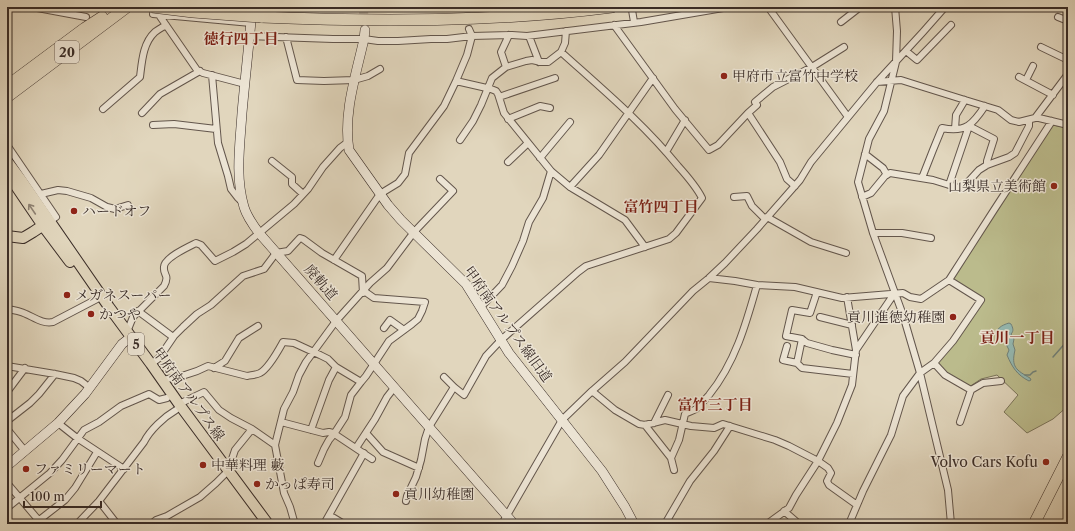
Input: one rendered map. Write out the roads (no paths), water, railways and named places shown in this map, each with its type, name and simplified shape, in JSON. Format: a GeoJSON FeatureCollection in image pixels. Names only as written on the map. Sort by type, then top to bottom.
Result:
{"type":"FeatureCollection","features":[{"type":"Feature","properties":{"kind":"highway","name":"20"},"geometry":{"type":"LineString","coordinates":[[7,97],[127,7]]}},
{"type":"Feature","properties":{"kind":"highway"},"geometry":{"type":"LineString","coordinates":[[106,22],[122,16],[135,7]]}},
{"type":"Feature","properties":{"kind":"highway"},"geometry":{"type":"LineString","coordinates":[[234,7],[258,11],[382,20],[451,19],[582,11],[612,7]]}},
{"type":"Feature","properties":{"kind":"highway"},"geometry":{"type":"LineString","coordinates":[[155,12],[382,12],[450,11],[526,7]]}},
{"type":"Feature","properties":{"kind":"highway","name":"20"},"geometry":{"type":"LineString","coordinates":[[7,86],[85,22],[115,8]]}},
{"type":"Feature","properties":{"kind":"highway"},"geometry":{"type":"LineString","coordinates":[[1034,524],[1068,457]]}},
{"type":"Feature","properties":{"kind":"main road"},"geometry":{"type":"LineString","coordinates":[[7,80],[16,76],[85,22]]}},
{"type":"Feature","properties":{"kind":"main road","name":"甲府南アルプス線"},"geometry":{"type":"LineString","coordinates":[[7,161],[22,181],[47,223],[97,299],[151,364],[177,407],[261,524]]}},
{"type":"Feature","properties":{"kind":"main road","name":"甲府南アルプス線"},"geometry":{"type":"LineString","coordinates":[[7,173],[47,223],[128,336],[167,398],[177,407]]}},
{"type":"Feature","properties":{"kind":"main road"},"geometry":{"type":"LineString","coordinates":[[7,236],[23,238],[47,223]]}},
{"type":"Feature","properties":{"kind":"main road","name":"甲府南アルプス線"},"geometry":{"type":"LineString","coordinates":[[225,473],[268,524]]}},
{"type":"Feature","properties":{"kind":"street"},"geometry":{"type":"LineString","coordinates":[[32,7],[85,22]]}},
{"type":"Feature","properties":{"kind":"street"},"geometry":{"type":"LineString","coordinates":[[250,36],[334,39],[365,35],[378,41],[398,41],[431,38],[447,39],[472,36],[529,36],[614,25],[729,7]]}},
{"type":"Feature","properties":{"kind":"street"},"geometry":{"type":"LineString","coordinates":[[768,7],[848,117]]}},
{"type":"Feature","properties":{"kind":"street"},"geometry":{"type":"LineString","coordinates":[[841,22],[859,7]]}},
{"type":"Feature","properties":{"kind":"street"},"geometry":{"type":"LineString","coordinates":[[895,7],[897,31],[896,62],[884,111],[869,140],[858,182],[873,233],[894,294],[903,315],[920,373],[948,490],[951,524]]}},
{"type":"Feature","properties":{"kind":"street"},"geometry":{"type":"LineString","coordinates":[[502,524],[562,420],[625,362],[693,291],[710,278],[738,250],[800,180],[811,162],[836,134],[877,82],[945,7]]}},
{"type":"Feature","properties":{"kind":"street"},"geometry":{"type":"LineString","coordinates":[[632,10],[634,22]]}},
{"type":"Feature","properties":{"kind":"street","name":"廃軌道"},"geometry":{"type":"LineString","coordinates":[[258,11],[251,23],[238,165],[242,202],[248,219],[259,234],[514,524]]}},
{"type":"Feature","properties":{"kind":"street"},"geometry":{"type":"LineString","coordinates":[[155,12],[251,23]]}},
{"type":"Feature","properties":{"kind":"street"},"geometry":{"type":"LineString","coordinates":[[155,12],[166,25],[197,70],[245,84]]}},
{"type":"Feature","properties":{"kind":"street"},"geometry":{"type":"LineString","coordinates":[[1058,17],[1068,21]]}},
{"type":"Feature","properties":{"kind":"street"},"geometry":{"type":"LineString","coordinates":[[103,109],[140,77],[144,51],[151,37],[166,25]]}},
{"type":"Feature","properties":{"kind":"street"},"geometry":{"type":"LineString","coordinates":[[614,25],[709,150],[718,145],[757,105],[755,102],[773,87],[812,67],[844,47]]}},
{"type":"Feature","properties":{"kind":"street"},"geometry":{"type":"LineString","coordinates":[[906,51],[917,60],[951,25]]}},
{"type":"Feature","properties":{"kind":"street"},"geometry":{"type":"LineString","coordinates":[[334,260],[380,194],[398,183],[405,174],[410,153],[444,106],[456,81],[467,55],[472,36],[469,29]]}},
{"type":"Feature","properties":{"kind":"street"},"geometry":{"type":"LineString","coordinates":[[460,140],[473,121],[492,78],[506,67],[526,61],[532,60],[538,62],[548,62],[561,52],[566,43],[566,31]]}},
{"type":"Feature","properties":{"kind":"street","name":"甲府南アルプス線旧道"},"geometry":{"type":"LineString","coordinates":[[365,35],[349,106],[348,142],[350,150],[388,205],[466,284],[518,365],[602,471],[634,524]]}},
{"type":"Feature","properties":{"kind":"street"},"geometry":{"type":"LineString","coordinates":[[506,67],[501,52],[509,35]]}},
{"type":"Feature","properties":{"kind":"street"},"geometry":{"type":"LineString","coordinates":[[529,36],[538,62]]}},
{"type":"Feature","properties":{"kind":"street"},"geometry":{"type":"LineString","coordinates":[[286,37],[297,80],[354,80],[368,76],[380,69]]}},
{"type":"Feature","properties":{"kind":"street"},"geometry":{"type":"LineString","coordinates":[[1041,47],[1068,60]]}},
{"type":"Feature","properties":{"kind":"street"},"geometry":{"type":"LineString","coordinates":[[444,377],[464,395],[486,356],[501,340],[578,272],[586,266],[669,239],[676,233],[702,198],[695,186],[666,152],[628,114],[561,52]]}},
{"type":"Feature","properties":{"kind":"street"},"geometry":{"type":"LineString","coordinates":[[1026,80],[1033,66]]}},
{"type":"Feature","properties":{"kind":"street"},"geometry":{"type":"LineString","coordinates":[[142,113],[160,94],[200,71]]}},
{"type":"Feature","properties":{"kind":"street"},"geometry":{"type":"LineString","coordinates":[[862,197],[872,193],[890,173],[933,180],[959,188],[962,187],[979,170],[987,165],[1009,157],[1014,153],[1032,119],[1053,95],[1068,74]]}},
{"type":"Feature","properties":{"kind":"street"},"geometry":{"type":"LineString","coordinates":[[212,75],[218,143],[228,176],[230,189],[242,202]]}},
{"type":"Feature","properties":{"kind":"street"},"geometry":{"type":"LineString","coordinates":[[1019,77],[1053,95]]}},
{"type":"Feature","properties":{"kind":"street"},"geometry":{"type":"LineString","coordinates":[[499,97],[555,78]]}},
{"type":"Feature","properties":{"kind":"street"},"geometry":{"type":"LineString","coordinates":[[570,187],[599,155],[653,78]]}},
{"type":"Feature","properties":{"kind":"street"},"geometry":{"type":"LineString","coordinates":[[877,82],[901,80],[998,110],[1011,120],[1019,122],[1032,119],[1068,125]]}},
{"type":"Feature","properties":{"kind":"street"},"geometry":{"type":"LineString","coordinates":[[456,81],[496,91],[504,113],[508,119],[551,171],[570,187],[625,220],[645,247]]}},
{"type":"Feature","properties":{"kind":"street"},"geometry":{"type":"LineString","coordinates":[[955,129],[956,115],[965,100]]}},
{"type":"Feature","properties":{"kind":"street"},"geometry":{"type":"LineString","coordinates":[[508,119],[540,106],[550,108]]}},
{"type":"Feature","properties":{"kind":"street"},"geometry":{"type":"LineString","coordinates":[[949,185],[969,126],[984,106]]}},
{"type":"Feature","properties":{"kind":"street"},"geometry":{"type":"LineString","coordinates":[[748,113],[780,162],[787,179],[795,186]]}},
{"type":"Feature","properties":{"kind":"street"},"geometry":{"type":"LineString","coordinates":[[666,152],[685,120]]}},
{"type":"Feature","properties":{"kind":"street"},"geometry":{"type":"LineString","coordinates":[[540,158],[570,122]]}},
{"type":"Feature","properties":{"kind":"street"},"geometry":{"type":"LineString","coordinates":[[710,278],[757,285],[795,287],[842,298],[902,293],[915,299],[921,299],[949,280],[1052,122]]}},
{"type":"Feature","properties":{"kind":"street"},"geometry":{"type":"LineString","coordinates":[[153,124],[174,124],[216,129]]}},
{"type":"Feature","properties":{"kind":"street"},"geometry":{"type":"LineString","coordinates":[[922,178],[942,128],[949,130],[969,126],[994,139],[986,161],[987,165]]}},
{"type":"Feature","properties":{"kind":"street"},"geometry":{"type":"LineString","coordinates":[[7,466],[58,423],[90,388],[128,336],[133,317],[164,286],[167,280],[164,265],[168,260],[180,251],[196,243],[201,245],[215,260],[246,244],[294,204],[322,167],[340,148],[348,142]]}},
{"type":"Feature","properties":{"kind":"street"},"geometry":{"type":"LineString","coordinates":[[508,162],[528,143]]}},
{"type":"Feature","properties":{"kind":"street"},"geometry":{"type":"LineString","coordinates":[[7,145],[56,217],[47,223]]}},
{"type":"Feature","properties":{"kind":"street"},"geometry":{"type":"LineString","coordinates":[[865,154],[884,168],[887,175]]}},
{"type":"Feature","properties":{"kind":"street"},"geometry":{"type":"LineString","coordinates":[[272,161],[292,177],[292,184],[303,194]]}},
{"type":"Feature","properties":{"kind":"street"},"geometry":{"type":"LineString","coordinates":[[481,306],[502,285],[512,266],[523,241],[529,222],[543,198],[551,171]]}},
{"type":"Feature","properties":{"kind":"street"},"geometry":{"type":"LineString","coordinates":[[294,524],[284,493],[275,445],[284,408],[293,392],[299,375],[306,362],[336,321],[370,283],[387,268],[414,232],[454,191],[440,179]]}},
{"type":"Feature","properties":{"kind":"street"},"geometry":{"type":"LineString","coordinates":[[41,194],[58,190],[67,191],[91,198],[100,204],[115,209],[128,205]]}},
{"type":"Feature","properties":{"kind":"street"},"geometry":{"type":"LineString","coordinates":[[734,197],[746,196],[752,206],[766,218],[811,242],[846,252]]}},
{"type":"Feature","properties":{"kind":"street"},"geometry":{"type":"LineString","coordinates":[[873,233],[902,233],[930,238]]}},
{"type":"Feature","properties":{"kind":"street"},"geometry":{"type":"LineString","coordinates":[[151,364],[159,358],[173,337],[192,318],[211,305],[243,276],[264,269],[276,253],[288,250],[300,238],[322,253],[362,276],[363,292]]}},
{"type":"Feature","properties":{"kind":"street"},"geometry":{"type":"LineString","coordinates":[[849,524],[891,435],[903,396],[920,373],[934,363],[953,341],[980,300],[949,280]]}},
{"type":"Feature","properties":{"kind":"street"},"geometry":{"type":"LineString","coordinates":[[671,458],[679,440],[685,414],[696,408],[716,386],[732,359],[744,328],[757,285]]}},
{"type":"Feature","properties":{"kind":"street"},"geometry":{"type":"LineString","coordinates":[[318,463],[329,440],[345,417],[351,395],[366,376],[389,341],[418,320],[422,311],[424,302],[374,298],[363,292]]}},
{"type":"Feature","properties":{"kind":"street"},"geometry":{"type":"LineString","coordinates":[[817,292],[810,313],[792,310],[786,336],[802,339],[807,343],[832,350],[856,352]]}},
{"type":"Feature","properties":{"kind":"street"},"geometry":{"type":"LineString","coordinates":[[856,352],[894,294]]}},
{"type":"Feature","properties":{"kind":"street"},"geometry":{"type":"LineString","coordinates":[[767,524],[789,508],[818,461],[844,406],[852,385],[856,352],[847,297]]}},
{"type":"Feature","properties":{"kind":"street"},"geometry":{"type":"LineString","coordinates":[[7,309],[18,311],[42,322],[48,323],[53,322],[97,299]]}},
{"type":"Feature","properties":{"kind":"street"},"geometry":{"type":"LineString","coordinates":[[138,311],[173,337]]}},
{"type":"Feature","properties":{"kind":"street"},"geometry":{"type":"LineString","coordinates":[[820,317],[852,326]]}},
{"type":"Feature","properties":{"kind":"street"},"geometry":{"type":"LineString","coordinates":[[384,328],[390,320],[404,330]]}},
{"type":"Feature","properties":{"kind":"street"},"geometry":{"type":"LineString","coordinates":[[214,368],[225,361],[239,338],[258,326]]}},
{"type":"Feature","properties":{"kind":"street"},"geometry":{"type":"LineString","coordinates":[[797,363],[802,339]]}},
{"type":"Feature","properties":{"kind":"street"},"geometry":{"type":"LineString","coordinates":[[162,380],[188,375],[200,371],[208,366],[247,376],[260,373],[265,370],[283,342],[294,343],[328,359],[336,367],[361,382]]}},
{"type":"Feature","properties":{"kind":"street"},"geometry":{"type":"LineString","coordinates":[[787,346],[783,360],[797,363],[802,368],[854,374]]}},
{"type":"Feature","properties":{"kind":"street"},"geometry":{"type":"LineString","coordinates":[[934,363],[946,375],[971,390]]}},
{"type":"Feature","properties":{"kind":"street"},"geometry":{"type":"LineString","coordinates":[[7,366],[25,368],[74,378],[90,388]]}},
{"type":"Feature","properties":{"kind":"street"},"geometry":{"type":"LineString","coordinates":[[311,430],[329,380],[336,367]]}},
{"type":"Feature","properties":{"kind":"street"},"geometry":{"type":"LineString","coordinates":[[7,392],[25,368]]}},
{"type":"Feature","properties":{"kind":"street"},"geometry":{"type":"LineString","coordinates":[[7,421],[39,394],[54,374]]}},
{"type":"Feature","properties":{"kind":"street"},"geometry":{"type":"LineString","coordinates":[[960,422],[971,390],[983,383],[1001,381]]}},
{"type":"Feature","properties":{"kind":"street"},"geometry":{"type":"LineString","coordinates":[[406,501],[406,496],[419,468],[429,427],[454,387]]}},
{"type":"Feature","properties":{"kind":"street"},"geometry":{"type":"LineString","coordinates":[[356,448],[394,388]]}},
{"type":"Feature","properties":{"kind":"street"},"geometry":{"type":"LineString","coordinates":[[592,391],[615,410],[639,424],[645,425],[665,420],[683,425],[714,428],[723,424],[775,440],[818,461],[828,468],[831,473],[828,481],[829,485],[857,505]]}},
{"type":"Feature","properties":{"kind":"street"},"geometry":{"type":"LineString","coordinates":[[77,524],[99,501],[144,442],[147,435],[177,407],[204,392],[219,410],[252,429],[275,445]]}},
{"type":"Feature","properties":{"kind":"street"},"geometry":{"type":"LineString","coordinates":[[7,508],[50,473],[62,460],[84,430],[99,422],[121,406],[149,394],[159,400],[167,398]]}},
{"type":"Feature","properties":{"kind":"street"},"geometry":{"type":"LineString","coordinates":[[654,423],[668,395]]}},
{"type":"Feature","properties":{"kind":"street"},"geometry":{"type":"LineString","coordinates":[[281,422],[323,433],[329,432],[334,434],[372,459]]}},
{"type":"Feature","properties":{"kind":"street"},"geometry":{"type":"LineString","coordinates":[[58,423],[97,452],[124,469]]}},
{"type":"Feature","properties":{"kind":"street"},"geometry":{"type":"LineString","coordinates":[[645,425],[671,458],[674,470]]}},
{"type":"Feature","properties":{"kind":"street"},"geometry":{"type":"LineString","coordinates":[[665,524],[690,481],[714,451],[730,426]]}},
{"type":"Feature","properties":{"kind":"street"},"geometry":{"type":"LineString","coordinates":[[7,429],[25,451]]}},
{"type":"Feature","properties":{"kind":"street"},"geometry":{"type":"LineString","coordinates":[[151,524],[200,497],[216,483],[225,473],[235,450],[252,429]]}},
{"type":"Feature","properties":{"kind":"street"},"geometry":{"type":"LineString","coordinates":[[366,433],[383,452],[419,468]]}},
{"type":"Feature","properties":{"kind":"street"},"geometry":{"type":"LineString","coordinates":[[7,483],[40,523],[65,500],[75,488],[97,452]]}},
{"type":"Feature","properties":{"kind":"street"},"geometry":{"type":"LineString","coordinates":[[324,524],[364,453]]}},
{"type":"Feature","properties":{"kind":"street"},"geometry":{"type":"LineString","coordinates":[[99,501],[117,524]]}},
{"type":"Feature","properties":{"kind":"street"},"geometry":{"type":"LineString","coordinates":[[784,511],[799,524]]}},
{"type":"Feature","properties":{"kind":"street"},"geometry":{"type":"LineString","coordinates":[[329,515],[344,524]]}},
{"type":"Feature","properties":{"kind":"water"},"geometry":{"type":"Polygon","coordinates":[[[1009,323],[1013,329],[1011,334],[1014,339],[1014,364],[1021,373],[1030,378],[1031,380],[1029,381],[1021,376],[1013,367],[1007,355],[1009,350],[1003,338],[997,338],[997,332],[1001,326],[1009,323]]]}},
{"type":"Feature","properties":{"kind":"waterway"},"geometry":{"type":"LineString","coordinates":[[1053,357],[1068,340]]}},
{"type":"Feature","properties":{"kind":"waterway"},"geometry":{"type":"LineString","coordinates":[[1025,375],[1030,375],[1036,371]]}},
{"type":"Feature","properties":{"kind":"tunnel"},"geometry":{"type":"LineString","coordinates":[[363,7],[365,26]]}},
{"type":"Feature","properties":{"kind":"tunnel"},"geometry":{"type":"LineString","coordinates":[[467,7],[469,29]]}},
{"type":"Feature","properties":{"kind":"place","name":"甲府市立富竹中学校"},"geometry":{"type":"Point","coordinates":[724,76]}},
{"type":"Feature","properties":{"kind":"place","name":"山梨県立美術館"},"geometry":{"type":"Point","coordinates":[1054,186]}},
{"type":"Feature","properties":{"kind":"place","name":"ハードオフ"},"geometry":{"type":"Point","coordinates":[74,211]}},
{"type":"Feature","properties":{"kind":"place","name":"メガネスーパー"},"geometry":{"type":"Point","coordinates":[67,295]}},
{"type":"Feature","properties":{"kind":"place","name":"かつや"},"geometry":{"type":"Point","coordinates":[91,314]}},
{"type":"Feature","properties":{"kind":"place","name":"貢川進徳幼稚園"},"geometry":{"type":"Point","coordinates":[953,317]}},
{"type":"Feature","properties":{"kind":"place","name":"Volvo Cars Kofu"},"geometry":{"type":"Point","coordinates":[1046,462]}},
{"type":"Feature","properties":{"kind":"place","name":"中華料理 藪"},"geometry":{"type":"Point","coordinates":[203,465]}},
{"type":"Feature","properties":{"kind":"place","name":"ファミリーマート"},"geometry":{"type":"Point","coordinates":[26,469]}},
{"type":"Feature","properties":{"kind":"place","name":"かっぱ寿司"},"geometry":{"type":"Point","coordinates":[257,484]}},
{"type":"Feature","properties":{"kind":"place","name":"貢川幼稚園"},"geometry":{"type":"Point","coordinates":[396,494]}},
{"type":"Feature","properties":{"kind":"district","name":"徳行四丁目"},"geometry":{"type":"Point","coordinates":[241,38]}},
{"type":"Feature","properties":{"kind":"district","name":"富竹四丁目"},"geometry":{"type":"Point","coordinates":[661,206]}},
{"type":"Feature","properties":{"kind":"district","name":"貢川一丁目"},"geometry":{"type":"Point","coordinates":[1017,337]}},
{"type":"Feature","properties":{"kind":"district","name":"富竹三丁目"},"geometry":{"type":"Point","coordinates":[715,404]}}]}
